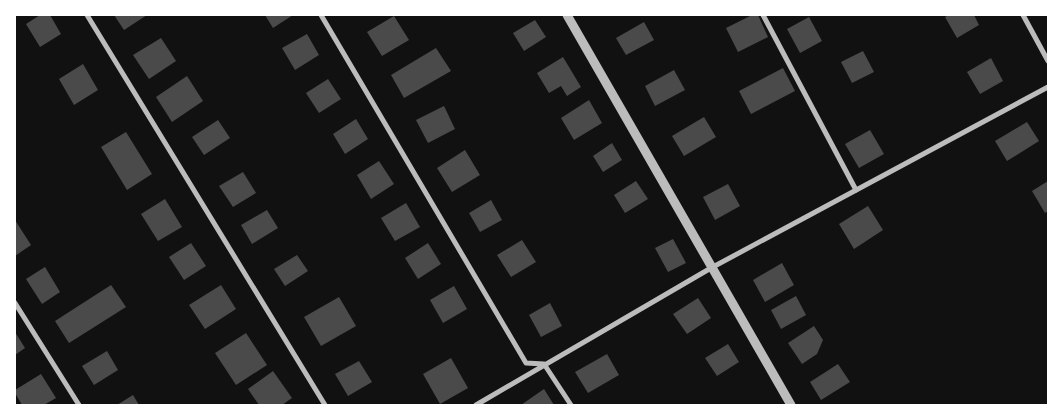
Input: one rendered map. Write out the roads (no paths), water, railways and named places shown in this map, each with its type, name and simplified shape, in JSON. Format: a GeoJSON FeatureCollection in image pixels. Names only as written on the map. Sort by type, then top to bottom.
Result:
{"type":"FeatureCollection","features":[{"type":"Feature","properties":{"kind":"street"},"geometry":{"type":"LineString","coordinates":[[87,15],[325,405]]}},
{"type":"Feature","properties":{"kind":"street"},"geometry":{"type":"LineString","coordinates":[[321,15],[526,363],[544,364]]}},
{"type":"Feature","properties":{"kind":"street"},"geometry":{"type":"LineString","coordinates":[[567,15],[791,405]]}},
{"type":"Feature","properties":{"kind":"street"},"geometry":{"type":"LineString","coordinates":[[763,15],[856,190]]}},
{"type":"Feature","properties":{"kind":"street"},"geometry":{"type":"LineString","coordinates":[[1023,15],[1048,61]]}},
{"type":"Feature","properties":{"kind":"street"},"geometry":{"type":"LineString","coordinates":[[476,405],[712,268],[1048,87]]}},
{"type":"Feature","properties":{"kind":"street"},"geometry":{"type":"LineString","coordinates":[[15,303],[79,405]]}},
{"type":"Feature","properties":{"kind":"street"},"geometry":{"type":"LineString","coordinates":[[544,364],[571,405]]}}]}
